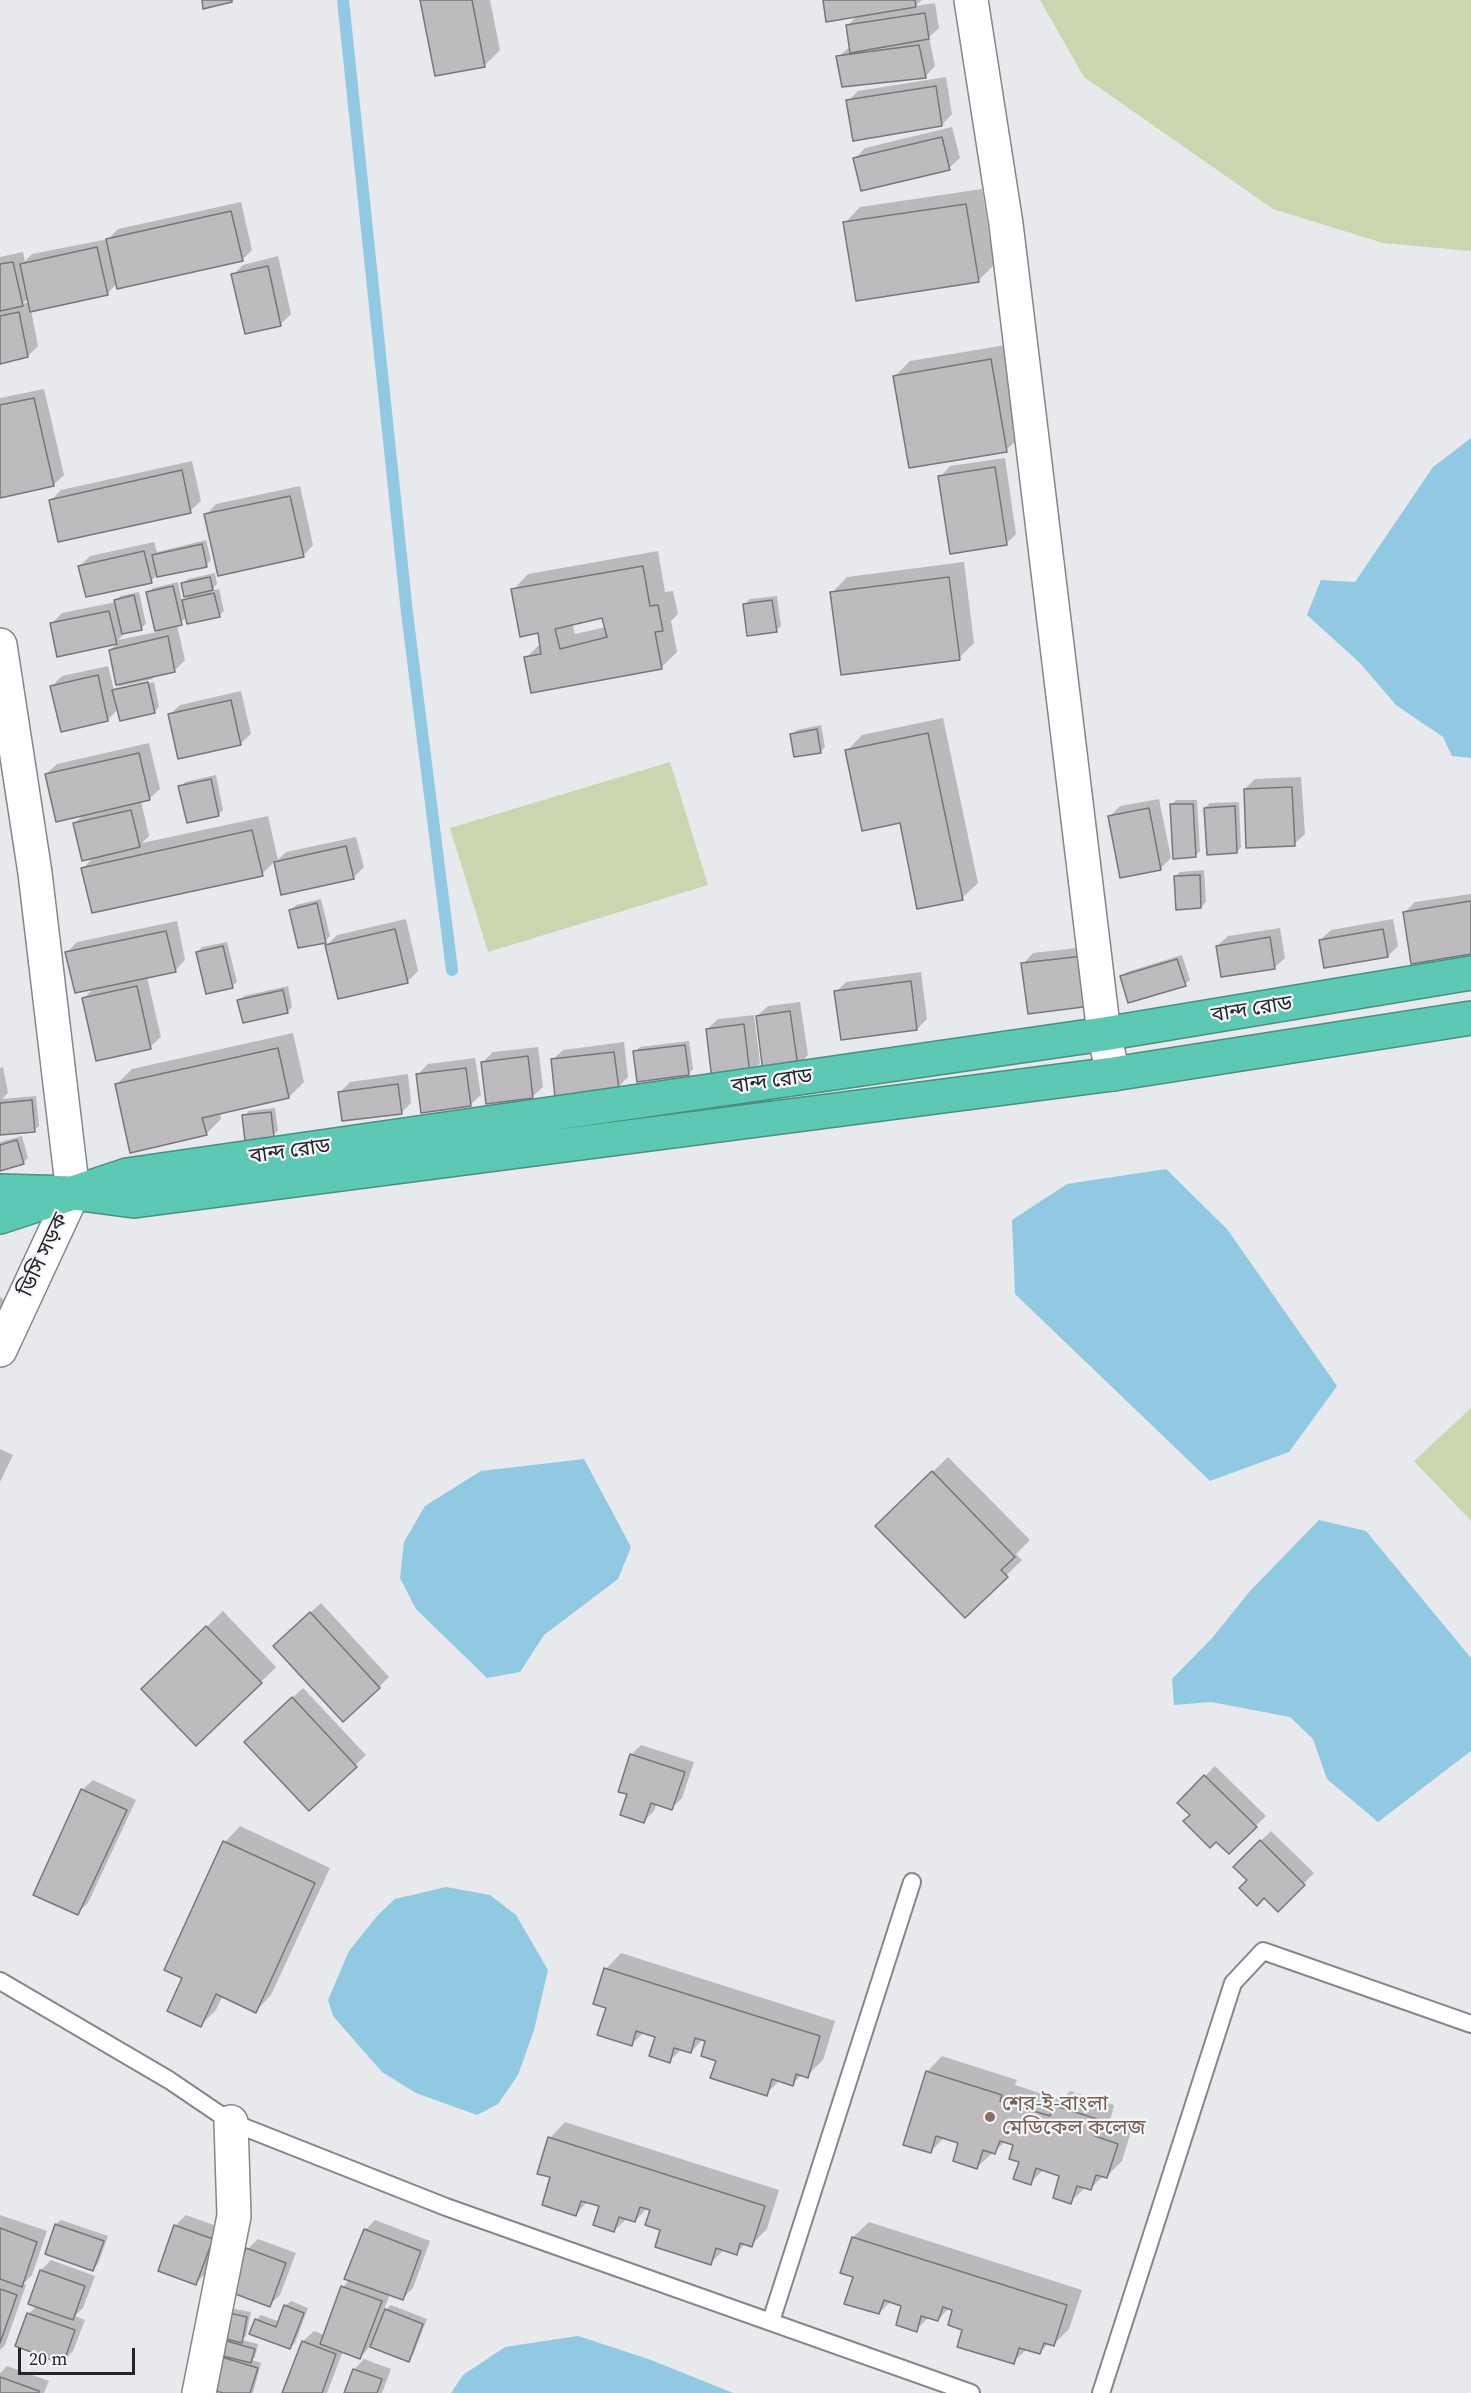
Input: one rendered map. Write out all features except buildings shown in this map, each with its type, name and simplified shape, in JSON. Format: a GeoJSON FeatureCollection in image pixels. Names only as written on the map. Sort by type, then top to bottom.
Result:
{"type":"FeatureCollection","features":[{"type":"Feature","properties":{"kind":"highway","name":"বান্দ রোড"},"geometry":{"type":"LineString","coordinates":[[0,1217],[127,1175],[1104,1034],[1471,973]]}},
{"type":"Feature","properties":{"kind":"highway","name":"বান্দ রোড"},"geometry":{"type":"LineString","coordinates":[[0,1191],[73,1193],[134,1201],[1113,1074],[1471,1018]]}},
{"type":"Feature","properties":{"kind":"street"},"geometry":{"type":"LineString","coordinates":[[971,0],[1006,224],[1104,1034],[1113,1074]]}},
{"type":"Feature","properties":{"kind":"street"},"geometry":{"type":"LineString","coordinates":[[0,645],[35,873],[73,1193]]}},
{"type":"Feature","properties":{"kind":"street","name":"ডিসি সড়ক"},"geometry":{"type":"LineString","coordinates":[[0,1350],[73,1193]]}},
{"type":"Feature","properties":{"kind":"street"},"geometry":{"type":"LineString","coordinates":[[199,2393],[234,2216],[231,2122]]}},
{"type":"Feature","properties":{"kind":"lane"},"geometry":{"type":"LineString","coordinates":[[771,2321],[912,1882]]}},
{"type":"Feature","properties":{"kind":"lane"},"geometry":{"type":"LineString","coordinates":[[1101,2393],[1233,1983],[1263,1951],[1471,2024]]}},
{"type":"Feature","properties":{"kind":"lane"},"geometry":{"type":"LineString","coordinates":[[0,1982],[169,2080],[231,2122],[446,2207],[970,2393]]}},
{"type":"Feature","properties":{"kind":"green space"},"geometry":{"type":"Polygon","coordinates":[[[1040,0],[1471,0],[1471,251],[1383,243],[1273,209],[1084,77],[1040,0]]]}},
{"type":"Feature","properties":{"kind":"green space"},"geometry":{"type":"Polygon","coordinates":[[[670,762],[708,885],[488,952],[450,828],[670,762]]]}},
{"type":"Feature","properties":{"kind":"green space"},"geometry":{"type":"Polygon","coordinates":[[[1471,1408],[1471,1521],[1414,1461],[1471,1408]]]}},
{"type":"Feature","properties":{"kind":"water"},"geometry":{"type":"Polygon","coordinates":[[[1471,438],[1471,758],[1452,756],[1443,737],[1396,705],[1360,663],[1307,615],[1321,580],[1355,582],[1433,467],[1471,438]]]}},
{"type":"Feature","properties":{"kind":"water"},"geometry":{"type":"Polygon","coordinates":[[[1166,1169],[1227,1229],[1337,1386],[1289,1452],[1210,1481],[1015,1294],[1012,1220],[1067,1184],[1166,1169]]]}},
{"type":"Feature","properties":{"kind":"water"},"geometry":{"type":"Polygon","coordinates":[[[584,1459],[631,1547],[618,1579],[544,1635],[520,1672],[487,1678],[416,1609],[400,1578],[404,1542],[425,1506],[481,1471],[584,1459]]]}},
{"type":"Feature","properties":{"kind":"water"},"geometry":{"type":"Polygon","coordinates":[[[1319,1520],[1366,1531],[1471,1658],[1471,1751],[1378,1822],[1327,1779],[1313,1739],[1290,1717],[1211,1702],[1174,1705],[1172,1679],[1213,1637],[1250,1591],[1319,1520]]]}},
{"type":"Feature","properties":{"kind":"water"},"geometry":{"type":"Polygon","coordinates":[[[446,1887],[490,1895],[516,1915],[548,1970],[534,2030],[518,2075],[498,2104],[477,2115],[416,2093],[382,2072],[333,2016],[328,2000],[349,1951],[378,1915],[395,1899],[446,1887]]]}},
{"type":"Feature","properties":{"kind":"water"},"geometry":{"type":"Polygon","coordinates":[[[578,2336],[651,2360],[733,2393],[451,2393],[463,2375],[505,2347],[578,2336]]]}},
{"type":"Feature","properties":{"kind":"waterway"},"geometry":{"type":"LineString","coordinates":[[343,0],[407,613],[452,970]]}},
{"type":"Feature","properties":{"kind":"place","name":"শের-ই-বাংলা মেডিকেল কলেজ"},"geometry":{"type":"Point","coordinates":[990,2117]}}]}
